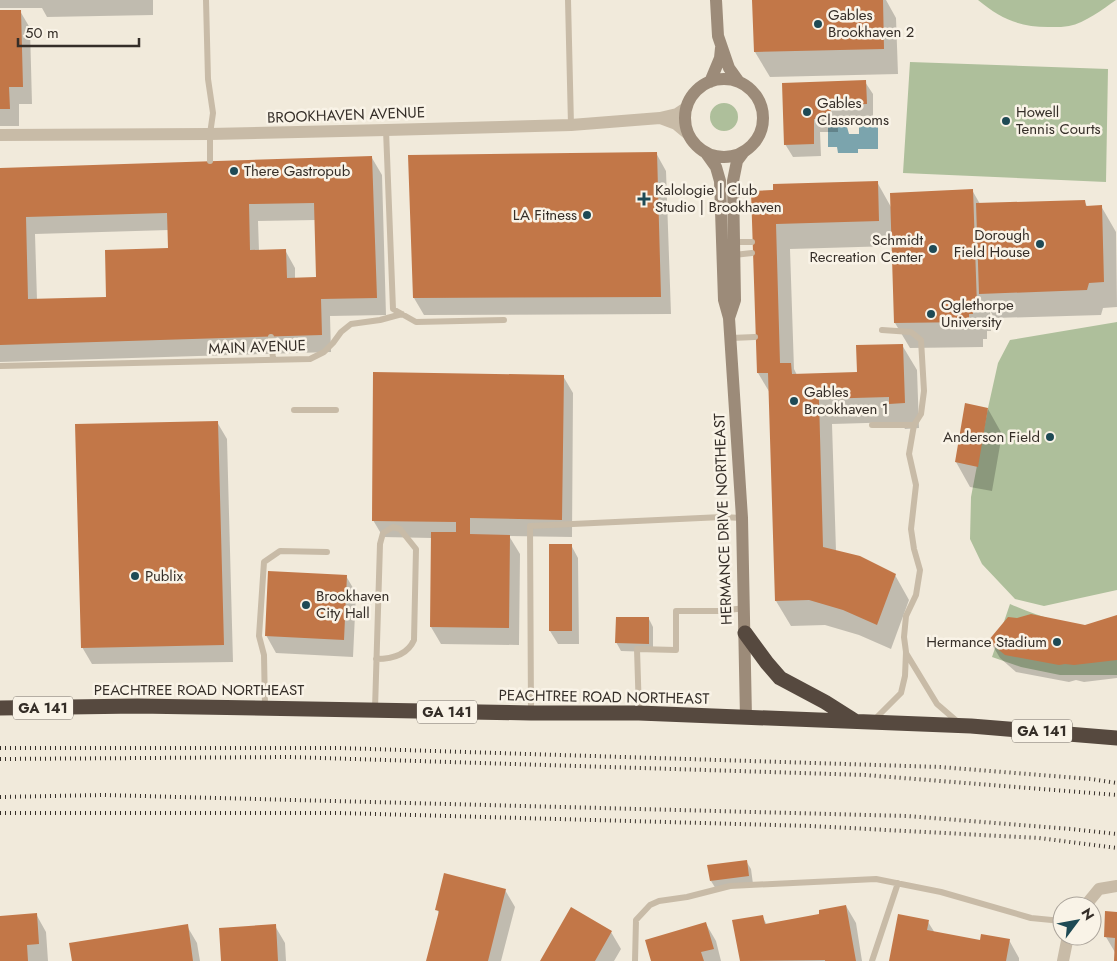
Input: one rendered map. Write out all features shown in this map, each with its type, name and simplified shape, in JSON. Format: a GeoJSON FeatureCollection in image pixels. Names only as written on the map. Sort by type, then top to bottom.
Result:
{"type":"FeatureCollection","features":[{"type":"Feature","properties":{"kind":"highway"},"geometry":{"type":"LineString","coordinates":[[744,634],[780,678],[825,702],[856,722]]}},
{"type":"Feature","properties":{"kind":"highway","name":"PEACHTREE ROAD NORTHEAST"},"geometry":{"type":"LineString","coordinates":[[0,708],[138,706],[531,713],[639,713],[1022,729],[1117,738]]}},
{"type":"Feature","properties":{"kind":"street","name":"HERMANCE DRIVE NORTHEAST"},"geometry":{"type":"LineString","coordinates":[[716,0],[718,36],[729,68],[739,82],[758,98],[763,122],[760,135],[737,161],[733,181],[735,300],[729,318]]}},
{"type":"Feature","properties":{"kind":"street","name":"HERMANCE DRIVE NORTHEAST"},"geometry":{"type":"LineString","coordinates":[[686,108],[692,96],[701,87],[710,82],[720,58],[722,45]]}},
{"type":"Feature","properties":{"kind":"street"},"geometry":{"type":"LineString","coordinates":[[710,82],[726,79],[739,82]]}},
{"type":"Feature","properties":{"kind":"street","name":"BROOKHAVEN AVENUE"},"geometry":{"type":"LineString","coordinates":[[0,135],[210,134],[571,125],[660,118],[677,114],[686,108]]}},
{"type":"Feature","properties":{"kind":"street"},"geometry":{"type":"LineString","coordinates":[[686,108],[685,122],[688,134]]}},
{"type":"Feature","properties":{"kind":"street"},"geometry":{"type":"LineString","coordinates":[[660,118],[676,124],[688,134]]}},
{"type":"Feature","properties":{"kind":"street","name":"HERMANCE DRIVE NORTHEAST"},"geometry":{"type":"LineString","coordinates":[[688,134],[695,145],[706,153],[716,167],[720,181],[724,300],[729,318],[742,518],[746,718]]}},
{"type":"Feature","properties":{"kind":"street"},"geometry":{"type":"LineString","coordinates":[[706,153],[719,157],[731,157],[743,153]]}},
{"type":"Feature","properties":{"kind":"street"},"geometry":{"type":"LineString","coordinates":[[1093,896],[1099,889],[1117,886]]}},
{"type":"Feature","properties":{"kind":"street"},"geometry":{"type":"LineString","coordinates":[[1063,961],[1066,946]]}},
{"type":"Feature","properties":{"kind":"lane"},"geometry":{"type":"LineString","coordinates":[[206,0],[208,79],[213,113],[210,134],[210,161]]}},
{"type":"Feature","properties":{"kind":"lane"},"geometry":{"type":"LineString","coordinates":[[568,0],[571,125]]}},
{"type":"Feature","properties":{"kind":"lane"},"geometry":{"type":"LineString","coordinates":[[386,130],[393,309],[416,322],[504,320]]}},
{"type":"Feature","properties":{"kind":"lane"},"geometry":{"type":"LineString","coordinates":[[734,248],[752,242]]}},
{"type":"Feature","properties":{"kind":"lane"},"geometry":{"type":"LineString","coordinates":[[734,248],[752,253]]}},
{"type":"Feature","properties":{"kind":"lane","name":"MAIN AVENUE"},"geometry":{"type":"LineString","coordinates":[[0,366],[310,359],[324,352],[341,332],[351,324],[380,320],[402,314]]}},
{"type":"Feature","properties":{"kind":"lane"},"geometry":{"type":"LineString","coordinates":[[872,722],[901,693],[905,676],[906,652],[904,637],[906,616],[916,595],[920,570],[911,529],[916,485],[910,454],[914,425],[921,414],[924,391],[921,340],[911,332],[882,330]]}},
{"type":"Feature","properties":{"kind":"lane"},"geometry":{"type":"LineString","coordinates":[[272,337],[273,359]]}},
{"type":"Feature","properties":{"kind":"lane"},"geometry":{"type":"LineString","coordinates":[[730,338],[755,337]]}},
{"type":"Feature","properties":{"kind":"lane"},"geometry":{"type":"LineString","coordinates":[[294,410],[336,410]]}},
{"type":"Feature","properties":{"kind":"lane"},"geometry":{"type":"LineString","coordinates":[[872,425],[914,425]]}},
{"type":"Feature","properties":{"kind":"lane"},"geometry":{"type":"LineString","coordinates":[[531,713],[530,526],[722,517],[742,518]]}},
{"type":"Feature","properties":{"kind":"lane"},"geometry":{"type":"LineString","coordinates":[[375,710],[376,659],[380,544],[383,532],[393,527],[400,529],[416,548],[414,640],[406,651],[397,657],[376,659]]}},
{"type":"Feature","properties":{"kind":"lane"},"geometry":{"type":"LineString","coordinates":[[265,707],[264,655],[259,636],[264,562],[280,551],[327,552]]}},
{"type":"Feature","properties":{"kind":"lane"},"geometry":{"type":"LineString","coordinates":[[639,713],[637,649],[676,650],[676,611],[744,608]]}},
{"type":"Feature","properties":{"kind":"lane"},"geometry":{"type":"LineString","coordinates":[[906,652],[937,704],[963,726]]}},
{"type":"Feature","properties":{"kind":"lane"},"geometry":{"type":"LineString","coordinates":[[635,961],[636,920],[650,905],[659,901],[687,897],[730,886],[876,879],[940,892],[1030,918],[1052,920]]}},
{"type":"Feature","properties":{"kind":"lane"},"geometry":{"type":"LineString","coordinates":[[872,961],[898,883]]}},
{"type":"Feature","properties":{"kind":"green space"},"geometry":{"type":"Polygon","coordinates":[[[978,0],[1116,0],[1081,22],[1063,27],[1042,27],[1022,24],[1004,18],[978,0]]]}},
{"type":"Feature","properties":{"kind":"green space","name":"Howell Tennis Courts"},"geometry":{"type":"Polygon","coordinates":[[[910,62],[1108,69],[1106,182],[903,173],[910,62]]]}},
{"type":"Feature","properties":{"kind":"green space"},"geometry":{"type":"Polygon","coordinates":[[[724,103],[734,107],[738,117],[734,127],[724,131],[714,127],[710,117],[714,107],[724,103]]]}},
{"type":"Feature","properties":{"kind":"green space","name":"Anderson Field"},"geometry":{"type":"Polygon","coordinates":[[[1117,322],[1117,590],[1044,606],[1015,599],[982,564],[970,539],[971,497],[998,363],[1010,340],[1117,322]]]}},
{"type":"Feature","properties":{"kind":"green space","name":"Hermance Stadium"},"geometry":{"type":"Polygon","coordinates":[[[1010,604],[1040,616],[1083,626],[1097,626],[1117,621],[1117,675],[1060,675],[1021,667],[992,657],[1010,604]]]}},
{"type":"Feature","properties":{"kind":"water"},"geometry":{"type":"Polygon","coordinates":[[[859,123],[878,123],[878,149],[858,149],[858,153],[838,153],[837,147],[828,147],[828,127],[847,127],[849,134],[859,134],[859,123]]]}},
{"type":"Feature","properties":{"kind":"building","name":"Gables Brookhaven 2"},"geometry":{"type":"Polygon","coordinates":[[[752,0],[883,0],[884,49],[754,52],[752,0]]]}},
{"type":"Feature","properties":{"kind":"building"},"geometry":{"type":"Polygon","coordinates":[[[0,10],[21,10],[23,87],[9,87],[10,109],[0,109],[0,10]]]}},
{"type":"Feature","properties":{"kind":"building","name":"Gables Classrooms"},"geometry":{"type":"Polygon","coordinates":[[[866,80],[867,104],[831,105],[831,119],[814,119],[814,144],[784,145],[782,83],[866,80]]]}},
{"type":"Feature","properties":{"kind":"building"},"geometry":{"type":"Polygon","coordinates":[[[657,152],[661,297],[413,298],[408,155],[657,152]]]}},
{"type":"Feature","properties":{"kind":"building"},"geometry":{"type":"Polygon","coordinates":[[[372,156],[377,298],[321,299],[322,335],[0,345],[0,168],[372,156]],[[314,203],[249,204],[250,250],[286,249],[287,278],[316,277],[314,203]],[[167,213],[26,217],[28,299],[106,297],[105,250],[168,248],[167,213]]]}},
{"type":"Feature","properties":{"kind":"building","name":"Gables Brookhaven 1"},"geometry":{"type":"Polygon","coordinates":[[[878,181],[879,221],[776,224],[780,363],[791,363],[792,374],[857,372],[856,345],[903,344],[905,403],[889,404],[889,397],[819,399],[823,547],[860,556],[896,574],[877,625],[843,610],[809,600],[775,601],[768,373],[757,373],[751,191],[773,190],[773,184],[878,181]]]}},
{"type":"Feature","properties":{"kind":"building","name":"Schmidt Recreation Center"},"geometry":{"type":"Polygon","coordinates":[[[973,189],[977,306],[973,306],[973,314],[969,314],[969,322],[894,323],[890,193],[973,189]]]}},
{"type":"Feature","properties":{"kind":"building","name":"Dorough Field House"},"geometry":{"type":"Polygon","coordinates":[[[1085,200],[1086,206],[1102,205],[1104,282],[1089,283],[1087,290],[979,294],[976,203],[1085,200]]]}},
{"type":"Feature","properties":{"kind":"building"},"geometry":{"type":"Polygon","coordinates":[[[373,372],[564,375],[562,520],[470,518],[470,534],[510,535],[509,628],[430,627],[431,532],[456,532],[456,522],[372,521],[373,372]]]}},
{"type":"Feature","properties":{"kind":"building"},"geometry":{"type":"Polygon","coordinates":[[[965,403],[988,408],[978,467],[955,462],[965,403]]]}},
{"type":"Feature","properties":{"kind":"building"},"geometry":{"type":"Polygon","coordinates":[[[218,421],[224,645],[81,648],[75,424],[218,421]]]}},
{"type":"Feature","properties":{"kind":"building"},"geometry":{"type":"Polygon","coordinates":[[[549,544],[572,544],[572,631],[549,631],[549,544]]]}},
{"type":"Feature","properties":{"kind":"building","name":"Brookhaven City Hall"},"geometry":{"type":"Polygon","coordinates":[[[268,571],[347,575],[344,640],[265,636],[268,571]]]}},
{"type":"Feature","properties":{"kind":"building","name":"Hermance Stadium"},"geometry":{"type":"Polygon","coordinates":[[[1031,614],[1085,625],[1117,615],[1117,660],[1059,665],[1005,655],[988,641],[1008,617],[1017,618],[1031,614]]]}},
{"type":"Feature","properties":{"kind":"building"},"geometry":{"type":"Polygon","coordinates":[[[616,617],[649,617],[649,644],[615,643],[616,617]]]}},
{"type":"Feature","properties":{"kind":"building"},"geometry":{"type":"Polygon","coordinates":[[[747,860],[749,876],[710,881],[707,865],[747,860]]]}},
{"type":"Feature","properties":{"kind":"building"},"geometry":{"type":"Polygon","coordinates":[[[444,873],[506,889],[488,961],[426,961],[439,911],[435,910],[444,873]]]}},
{"type":"Feature","properties":{"kind":"building"},"geometry":{"type":"Polygon","coordinates":[[[846,905],[856,961],[740,961],[732,920],[763,915],[765,924],[819,914],[819,910],[846,905]]]}},
{"type":"Feature","properties":{"kind":"building"},"geometry":{"type":"Polygon","coordinates":[[[571,907],[612,931],[595,961],[540,961],[571,907]]]}},
{"type":"Feature","properties":{"kind":"building"},"geometry":{"type":"Polygon","coordinates":[[[1105,911],[1117,912],[1117,961],[1114,961],[1115,938],[1104,937],[1105,911]]]}},
{"type":"Feature","properties":{"kind":"building"},"geometry":{"type":"Polygon","coordinates":[[[37,913],[39,944],[27,945],[28,961],[0,961],[0,916],[37,913]]]}},
{"type":"Feature","properties":{"kind":"building"},"geometry":{"type":"Polygon","coordinates":[[[898,914],[929,920],[927,930],[980,940],[981,934],[1010,939],[1006,961],[889,961],[898,914]]]}},
{"type":"Feature","properties":{"kind":"building"},"geometry":{"type":"Polygon","coordinates":[[[706,922],[714,949],[701,952],[704,961],[651,961],[645,940],[706,922]]]}},
{"type":"Feature","properties":{"kind":"building"},"geometry":{"type":"Polygon","coordinates":[[[188,924],[193,961],[72,961],[69,943],[188,924]]]}},
{"type":"Feature","properties":{"kind":"building"},"geometry":{"type":"Polygon","coordinates":[[[276,924],[278,961],[221,961],[219,928],[276,924]]]}},
{"type":"Feature","properties":{"kind":"railway"},"geometry":{"type":"LineString","coordinates":[[0,748],[339,748],[940,767],[1091,779],[1117,783]]}},
{"type":"Feature","properties":{"kind":"railway"},"geometry":{"type":"LineString","coordinates":[[0,759],[290,757],[865,775],[1117,795]]}},
{"type":"Feature","properties":{"kind":"railway"},"geometry":{"type":"LineString","coordinates":[[0,797],[103,795],[907,816],[1117,834]]}},
{"type":"Feature","properties":{"kind":"railway"},"geometry":{"type":"LineString","coordinates":[[0,813],[340,813],[811,826],[1039,838],[1117,848]]}},
{"type":"Feature","properties":{"kind":"place","name":"Gables Brookhaven 2"},"geometry":{"type":"Point","coordinates":[818,24]}},
{"type":"Feature","properties":{"kind":"place","name":"Gables Classrooms"},"geometry":{"type":"Point","coordinates":[807,112]}},
{"type":"Feature","properties":{"kind":"place","name":"Howell Tennis Courts"},"geometry":{"type":"Point","coordinates":[1006,121]}},
{"type":"Feature","properties":{"kind":"place","name":"There Gastropub"},"geometry":{"type":"Point","coordinates":[234,171]}},
{"type":"Feature","properties":{"kind":"place","name":"Kalologie | Club Studio | Brookhaven"},"geometry":{"type":"Point","coordinates":[644,199]}},
{"type":"Feature","properties":{"kind":"place","name":"LA Fitness"},"geometry":{"type":"Point","coordinates":[587,215]}},
{"type":"Feature","properties":{"kind":"place","name":"Dorough Field House"},"geometry":{"type":"Point","coordinates":[1040,244]}},
{"type":"Feature","properties":{"kind":"place","name":"Schmidt Recreation Center"},"geometry":{"type":"Point","coordinates":[933,249]}},
{"type":"Feature","properties":{"kind":"place","name":"Oglethorpe University"},"geometry":{"type":"Point","coordinates":[931,314]}},
{"type":"Feature","properties":{"kind":"place","name":"Gables Brookhaven 1"},"geometry":{"type":"Point","coordinates":[794,401]}},
{"type":"Feature","properties":{"kind":"place","name":"Anderson Field"},"geometry":{"type":"Point","coordinates":[1050,437]}},
{"type":"Feature","properties":{"kind":"place","name":"Publix"},"geometry":{"type":"Point","coordinates":[135,576]}},
{"type":"Feature","properties":{"kind":"place","name":"Brookhaven City Hall"},"geometry":{"type":"Point","coordinates":[306,605]}},
{"type":"Feature","properties":{"kind":"place","name":"Hermance Stadium"},"geometry":{"type":"Point","coordinates":[1057,642]}}]}
